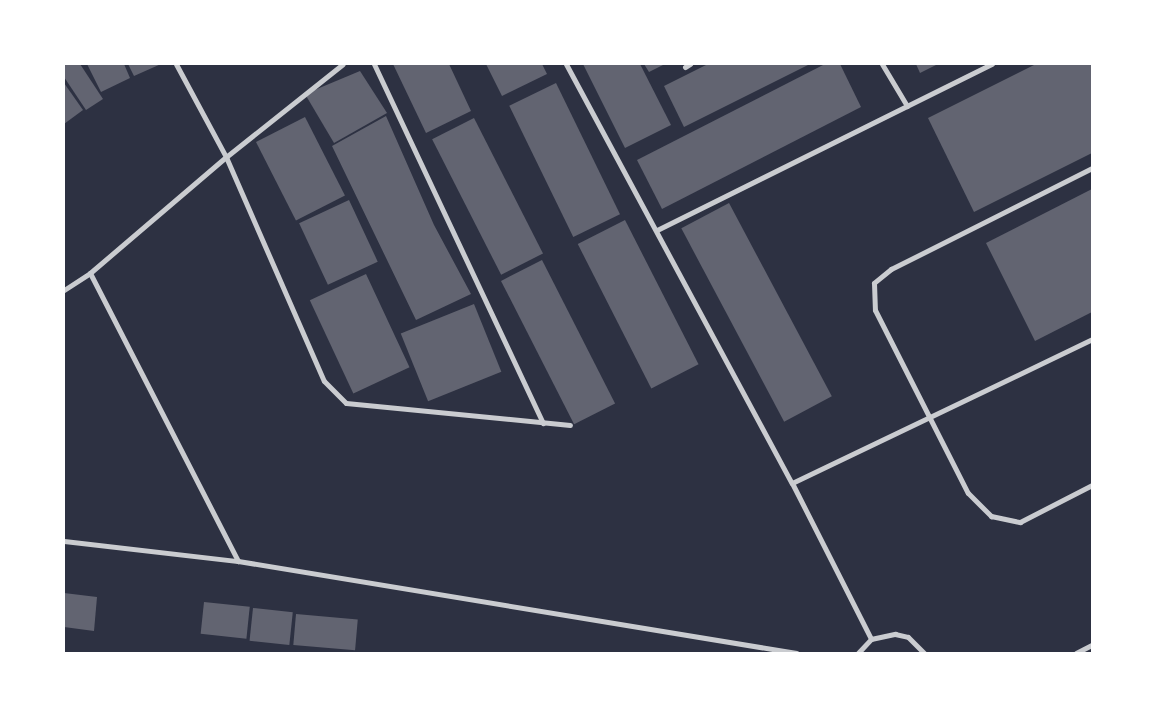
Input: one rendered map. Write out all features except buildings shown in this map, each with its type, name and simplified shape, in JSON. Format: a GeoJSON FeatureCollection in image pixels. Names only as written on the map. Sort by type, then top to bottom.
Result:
{"type":"FeatureCollection","features":[{"type":"Feature","properties":{"kind":"street"},"geometry":{"type":"LineString","coordinates":[[176,64],[226,157],[324,381],[346,404],[570,425]]}},
{"type":"Feature","properties":{"kind":"street"},"geometry":{"type":"LineString","coordinates":[[64,290],[90,273],[226,157],[343,64]]}},
{"type":"Feature","properties":{"kind":"street"},"geometry":{"type":"LineString","coordinates":[[374,64],[543,423]]}},
{"type":"Feature","properties":{"kind":"street"},"geometry":{"type":"LineString","coordinates":[[566,64],[792,484],[871,639]]}},
{"type":"Feature","properties":{"kind":"street"},"geometry":{"type":"LineString","coordinates":[[882,64],[906,106]]}},
{"type":"Feature","properties":{"kind":"street"},"geometry":{"type":"LineString","coordinates":[[657,230],[992,64]]}},
{"type":"Feature","properties":{"kind":"street"},"geometry":{"type":"LineString","coordinates":[[1092,168],[891,269],[874,283],[875,310],[968,493],[991,516],[1020,522],[1092,485]]}},
{"type":"Feature","properties":{"kind":"street"},"geometry":{"type":"LineString","coordinates":[[90,273],[238,561]]}},
{"type":"Feature","properties":{"kind":"street"},"geometry":{"type":"LineString","coordinates":[[792,484],[932,419],[1092,339]]}},
{"type":"Feature","properties":{"kind":"street"},"geometry":{"type":"LineString","coordinates":[[64,541],[238,561],[796,653]]}},
{"type":"Feature","properties":{"kind":"street"},"geometry":{"type":"LineString","coordinates":[[858,653],[871,639],[895,634],[908,637],[924,653]]}},
{"type":"Feature","properties":{"kind":"street"},"geometry":{"type":"LineString","coordinates":[[1076,653],[1092,645]]}}]}
